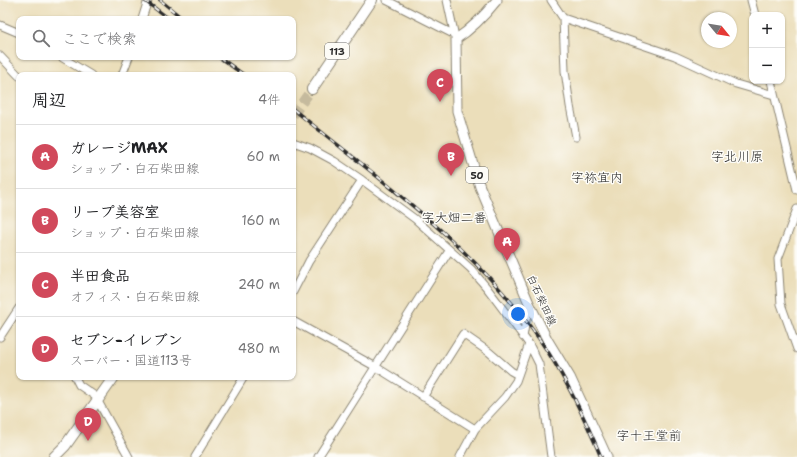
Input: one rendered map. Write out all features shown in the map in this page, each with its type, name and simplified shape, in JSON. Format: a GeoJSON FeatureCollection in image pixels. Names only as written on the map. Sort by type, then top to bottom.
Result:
{"type":"FeatureCollection","features":[{"type":"Feature","properties":{"kind":"highway","name":"113"},"geometry":{"type":"LineString","coordinates":[[312,88],[372,0]]}},
{"type":"Feature","properties":{"kind":"highway"},"geometry":{"type":"LineString","coordinates":[[54,457],[65,446],[112,380]]}},
{"type":"Feature","properties":{"kind":"main road"},"geometry":{"type":"LineString","coordinates":[[455,37],[473,26],[497,0]]}},
{"type":"Feature","properties":{"kind":"main road","name":"白石柴田線"},"geometry":{"type":"LineString","coordinates":[[455,37],[457,111],[485,199],[529,303],[547,339],[570,377],[607,457]]}},
{"type":"Feature","properties":{"kind":"street"},"geometry":{"type":"LineString","coordinates":[[143,16],[148,0]]}},
{"type":"Feature","properties":{"kind":"street"},"geometry":{"type":"LineString","coordinates":[[386,0],[455,37]]}},
{"type":"Feature","properties":{"kind":"street"},"geometry":{"type":"LineString","coordinates":[[447,0],[455,37]]}},
{"type":"Feature","properties":{"kind":"street"},"geometry":{"type":"LineString","coordinates":[[551,0],[563,18],[565,71],[576,137]]}},
{"type":"Feature","properties":{"kind":"street"},"geometry":{"type":"LineString","coordinates":[[751,0],[754,12]]}},
{"type":"Feature","properties":{"kind":"street"},"geometry":{"type":"LineString","coordinates":[[563,18],[675,56],[736,84],[774,95]]}},
{"type":"Feature","properties":{"kind":"street"},"geometry":{"type":"LineString","coordinates":[[1,27],[16,32]]}},
{"type":"Feature","properties":{"kind":"street"},"geometry":{"type":"LineString","coordinates":[[0,56],[16,73]]}},
{"type":"Feature","properties":{"kind":"street"},"geometry":{"type":"LineString","coordinates":[[66,60],[86,72]]}},
{"type":"Feature","properties":{"kind":"street"},"geometry":{"type":"LineString","coordinates":[[123,72],[128,60]]}},
{"type":"Feature","properties":{"kind":"street"},"geometry":{"type":"LineString","coordinates":[[772,84],[797,190]]}},
{"type":"Feature","properties":{"kind":"street"},"geometry":{"type":"LineString","coordinates":[[296,143],[310,148],[334,161],[415,219],[449,251],[471,269],[487,288],[529,344],[539,364],[550,457]]}},
{"type":"Feature","properties":{"kind":"street"},"geometry":{"type":"LineString","coordinates":[[296,286],[309,261],[362,180]]}},
{"type":"Feature","properties":{"kind":"street"},"geometry":{"type":"LineString","coordinates":[[797,209],[778,259],[781,304],[797,349]]}},
{"type":"Feature","properties":{"kind":"street"},"geometry":{"type":"LineString","coordinates":[[318,457],[449,251]]}},
{"type":"Feature","properties":{"kind":"street"},"geometry":{"type":"LineString","coordinates":[[523,337],[529,303]]}},
{"type":"Feature","properties":{"kind":"street"},"geometry":{"type":"LineString","coordinates":[[0,337],[16,313]]}},
{"type":"Feature","properties":{"kind":"street"},"geometry":{"type":"LineString","coordinates":[[296,323],[376,367],[475,429]]}},
{"type":"Feature","properties":{"kind":"street"},"geometry":{"type":"LineString","coordinates":[[423,397],[463,334],[489,352],[510,371],[518,375]]}},
{"type":"Feature","properties":{"kind":"street"},"geometry":{"type":"LineString","coordinates":[[460,457],[475,429],[505,397],[516,382],[529,344]]}},
{"type":"Feature","properties":{"kind":"street"},"geometry":{"type":"LineString","coordinates":[[76,380],[79,385],[96,396],[129,457]]}},
{"type":"Feature","properties":{"kind":"street"},"geometry":{"type":"LineString","coordinates":[[195,457],[242,380]]}},
{"type":"Feature","properties":{"kind":"tunnel"},"geometry":{"type":"LineString","coordinates":[[296,111],[312,89]]}},
{"type":"Feature","properties":{"kind":"railway"},"geometry":{"type":"LineString","coordinates":[[144,0],[165,16]]}},
{"type":"Feature","properties":{"kind":"railway"},"geometry":{"type":"LineString","coordinates":[[160,0],[179,16]]}},
{"type":"Feature","properties":{"kind":"railway"},"geometry":{"type":"LineString","coordinates":[[223,60],[240,72]]}},
{"type":"Feature","properties":{"kind":"railway"},"geometry":{"type":"LineString","coordinates":[[296,111],[397,192],[463,251],[494,282],[522,316],[548,352],[577,403],[601,457]]}},
{"type":"Feature","properties":{"kind":"place","name":"半田食品"},"geometry":{"type":"Point","coordinates":[440,102]}},
{"type":"Feature","properties":{"kind":"place","name":"リープ美容室"},"geometry":{"type":"Point","coordinates":[451,176]}},
{"type":"Feature","properties":{"kind":"place","name":"ガレージMAX"},"geometry":{"type":"Point","coordinates":[507,261]}},
{"type":"Feature","properties":{"kind":"place","name":"セブン-イレブン"},"geometry":{"type":"Point","coordinates":[88,441]}},
{"type":"Feature","properties":{"kind":"district","name":"字北川原"},"geometry":{"type":"Point","coordinates":[737,156]}},
{"type":"Feature","properties":{"kind":"district","name":"字祢宜内"},"geometry":{"type":"Point","coordinates":[597,177]}},
{"type":"Feature","properties":{"kind":"district","name":"字大畑二番"},"geometry":{"type":"Point","coordinates":[454,217]}},
{"type":"Feature","properties":{"kind":"district","name":"字十王堂前"},"geometry":{"type":"Point","coordinates":[649,435]}}]}
